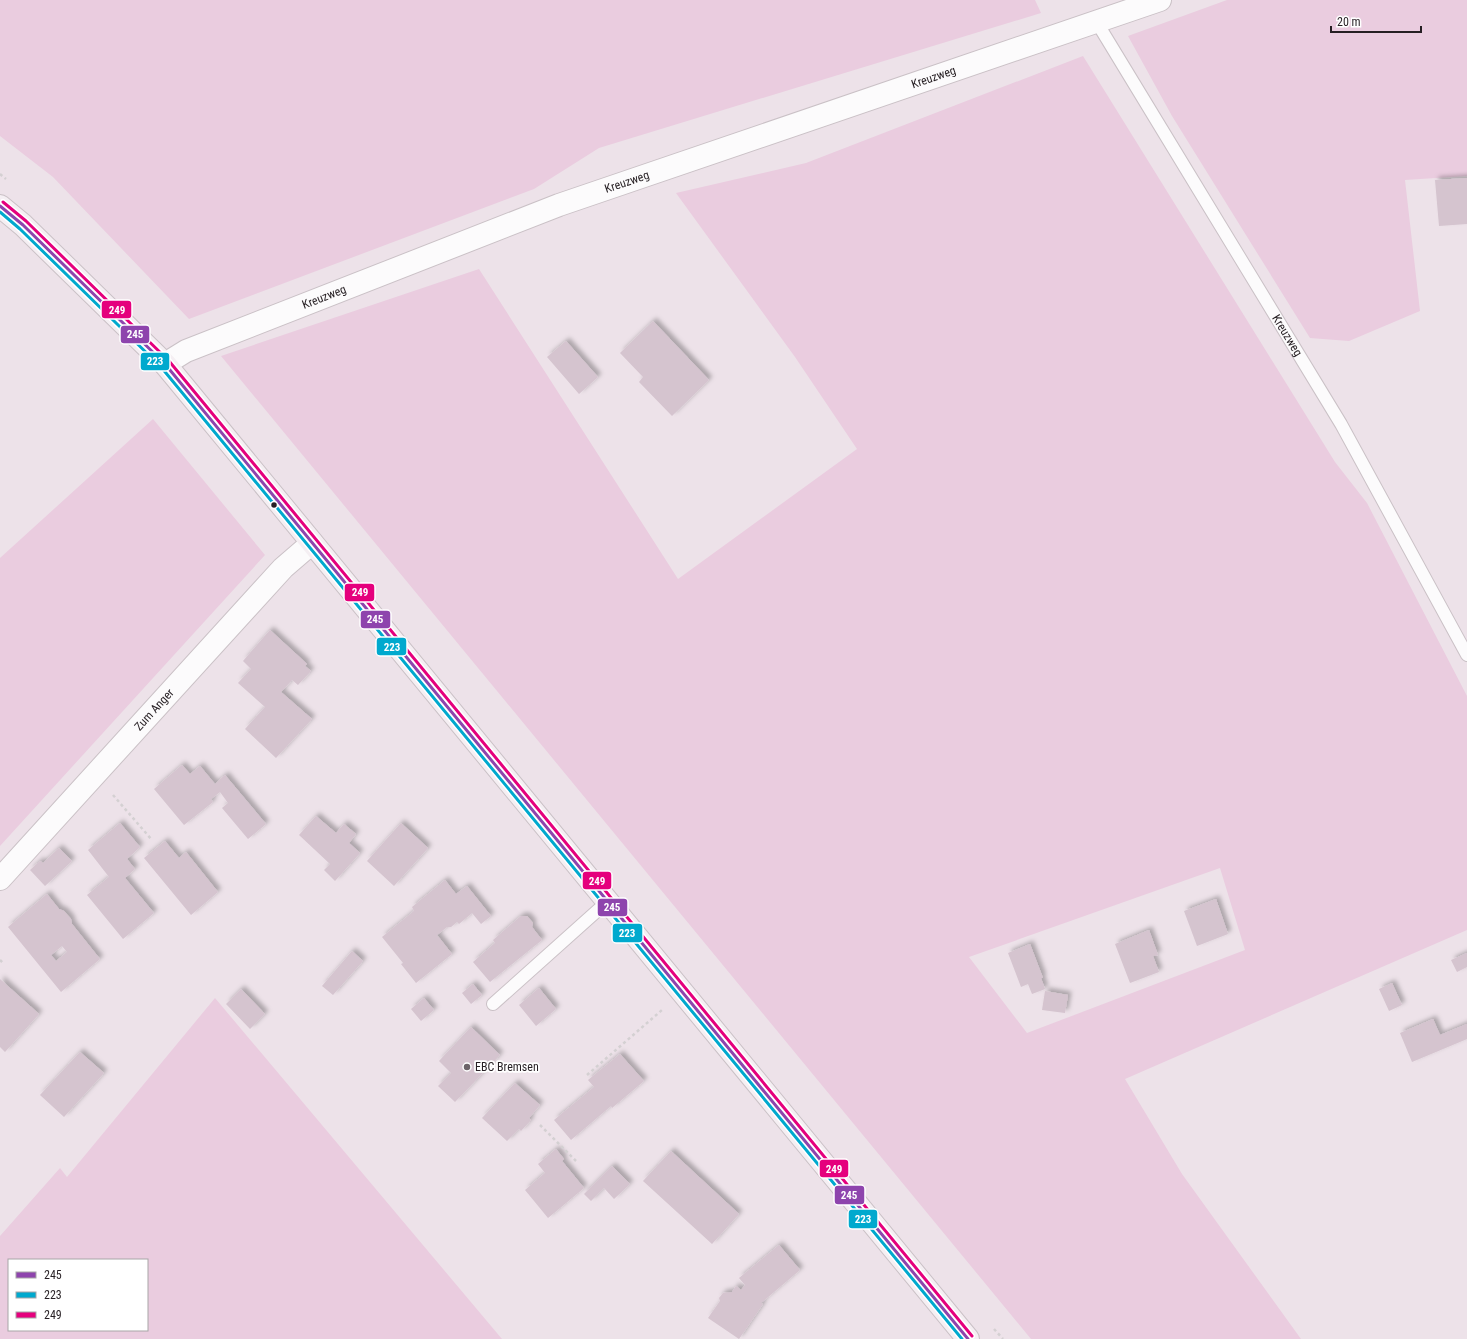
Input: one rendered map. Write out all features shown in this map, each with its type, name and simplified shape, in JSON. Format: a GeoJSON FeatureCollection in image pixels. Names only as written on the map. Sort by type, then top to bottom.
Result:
{"type":"FeatureCollection","features":[{"type":"Feature","properties":{"kind":"street","name":"Kreuzweg"},"geometry":{"type":"LineString","coordinates":[[165,364],[186,351],[559,205],[1160,0]]}},
{"type":"Feature","properties":{"kind":"street"},"geometry":{"type":"LineString","coordinates":[[0,206],[23,225],[165,364],[968,1339]]}},
{"type":"Feature","properties":{"kind":"street","name":"Zum Anger"},"geometry":{"type":"LineString","coordinates":[[0,879],[283,568],[312,544]]}},
{"type":"Feature","properties":{"kind":"lane","name":"Kreuzweg"},"geometry":{"type":"LineString","coordinates":[[1096,21],[1341,424],[1467,655]]}},
{"type":"Feature","properties":{"kind":"lane"},"geometry":{"type":"LineString","coordinates":[[493,1004],[607,902]]}},
{"type":"Feature","properties":{"kind":"path"},"geometry":{"type":"LineString","coordinates":[[96,774],[152,840]]}},
{"type":"Feature","properties":{"kind":"path"},"geometry":{"type":"LineString","coordinates":[[587,1075],[682,992]]}},
{"type":"Feature","properties":{"kind":"path"},"geometry":{"type":"LineString","coordinates":[[540,1125],[576,1161]]}},
{"type":"Feature","properties":{"kind":"shaded area"},"geometry":{"type":"Polygon","coordinates":[[[0,0],[1035,0],[1041,13],[599,148],[534,189],[189,319],[53,177],[0,136],[0,0]]]}},
{"type":"Feature","properties":{"kind":"shaded area"},"geometry":{"type":"Polygon","coordinates":[[[1227,0],[1467,0],[1467,176],[1405,180],[1420,311],[1349,341],[1310,338],[1172,116],[1128,36],[1227,0]]]}},
{"type":"Feature","properties":{"kind":"shaded area"},"geometry":{"type":"Polygon","coordinates":[[[1083,56],[1335,462],[1367,503],[1467,696],[1467,930],[1125,1079],[1182,1174],[1301,1339],[1031,1339],[221,356],[479,269],[678,579],[857,449],[795,357],[676,193],[806,163],[1083,56]],[[1220,868],[969,957],[1027,1033],[1245,950],[1220,868]]]}},
{"type":"Feature","properties":{"kind":"shaded area"},"geometry":{"type":"Polygon","coordinates":[[[153,419],[265,555],[0,846],[0,558],[153,419]]]}},
{"type":"Feature","properties":{"kind":"shaded area"},"geometry":{"type":"Polygon","coordinates":[[[215,998],[502,1339],[0,1339],[0,1236],[60,1168],[67,1177],[215,998]]]}},
{"type":"Feature","properties":{"kind":"building"},"geometry":{"type":"Polygon","coordinates":[[[1467,178],[1467,224],[1439,226],[1435,180],[1467,178]]]}},
{"type":"Feature","properties":{"kind":"building"},"geometry":{"type":"Polygon","coordinates":[[[653,321],[709,380],[672,416],[639,382],[643,377],[620,353],[653,321]]]}},
{"type":"Feature","properties":{"kind":"building"},"geometry":{"type":"Polygon","coordinates":[[[566,341],[598,377],[579,394],[547,357],[566,341]]]}},
{"type":"Feature","properties":{"kind":"building"},"geometry":{"type":"Polygon","coordinates":[[[270,630],[307,664],[305,666],[311,671],[298,685],[292,680],[281,692],[312,719],[276,758],[245,729],[265,707],[238,683],[251,669],[243,661],[270,630]]]}},
{"type":"Feature","properties":{"kind":"building"},"geometry":{"type":"Polygon","coordinates":[[[182,765],[190,774],[200,766],[215,784],[225,775],[266,824],[248,839],[222,808],[228,803],[220,792],[211,799],[213,802],[184,825],[154,789],[182,765]]]}},
{"type":"Feature","properties":{"kind":"building"},"geometry":{"type":"Polygon","coordinates":[[[316,816],[336,833],[344,824],[356,834],[349,843],[360,853],[335,881],[324,870],[330,864],[299,835],[316,816]]]}},
{"type":"Feature","properties":{"kind":"building"},"geometry":{"type":"Polygon","coordinates":[[[120,823],[140,847],[127,859],[135,869],[125,878],[154,913],[123,939],[87,895],[109,877],[88,850],[120,823]]]}},
{"type":"Feature","properties":{"kind":"building"},"geometry":{"type":"Polygon","coordinates":[[[401,823],[428,848],[394,886],[367,861],[401,823]]]}},
{"type":"Feature","properties":{"kind":"building"},"geometry":{"type":"Polygon","coordinates":[[[165,841],[179,858],[186,852],[218,892],[191,915],[144,858],[165,841]]]}},
{"type":"Feature","properties":{"kind":"building"},"geometry":{"type":"Polygon","coordinates":[[[59,848],[72,861],[45,886],[30,870],[40,861],[43,863],[59,848]]]}},
{"type":"Feature","properties":{"kind":"building"},"geometry":{"type":"Polygon","coordinates":[[[445,880],[456,894],[467,886],[491,916],[481,924],[472,913],[459,924],[457,922],[451,927],[447,927],[437,935],[452,954],[416,983],[401,964],[403,963],[382,937],[414,911],[412,907],[445,880]]]}},
{"type":"Feature","properties":{"kind":"building"},"geometry":{"type":"Polygon","coordinates":[[[47,894],[59,909],[64,911],[71,919],[72,924],[100,959],[61,992],[8,927],[47,894]],[[62,946],[51,955],[56,961],[67,952],[62,946]]]}},
{"type":"Feature","properties":{"kind":"building"},"geometry":{"type":"Polygon","coordinates":[[[1216,899],[1228,934],[1197,946],[1184,911],[1216,899]]]}},
{"type":"Feature","properties":{"kind":"building"},"geometry":{"type":"Polygon","coordinates":[[[521,916],[527,916],[533,923],[532,927],[542,940],[490,982],[473,962],[495,943],[493,940],[521,916]]]}},
{"type":"Feature","properties":{"kind":"building"},"geometry":{"type":"Polygon","coordinates":[[[1149,930],[1158,955],[1153,956],[1159,972],[1130,983],[1115,944],[1149,930]]]}},
{"type":"Feature","properties":{"kind":"building"},"geometry":{"type":"Polygon","coordinates":[[[1030,944],[1043,978],[1041,978],[1045,989],[1032,994],[1028,984],[1021,987],[1008,953],[1030,944]]]}},
{"type":"Feature","properties":{"kind":"building"},"geometry":{"type":"Polygon","coordinates":[[[352,951],[363,961],[333,995],[322,986],[352,951]]]}},
{"type":"Feature","properties":{"kind":"building"},"geometry":{"type":"Polygon","coordinates":[[[1467,953],[1467,967],[1457,972],[1451,960],[1467,953]]]}},
{"type":"Feature","properties":{"kind":"building"},"geometry":{"type":"Polygon","coordinates":[[[0,979],[39,1014],[5,1052],[0,1047],[0,979]]]}},
{"type":"Feature","properties":{"kind":"building"},"geometry":{"type":"Polygon","coordinates":[[[1392,983],[1402,1005],[1389,1011],[1379,989],[1392,983]]]}},
{"type":"Feature","properties":{"kind":"building"},"geometry":{"type":"Polygon","coordinates":[[[473,984],[482,995],[471,1004],[462,993],[473,984]]]}},
{"type":"Feature","properties":{"kind":"building"},"geometry":{"type":"Polygon","coordinates":[[[539,988],[556,1009],[536,1026],[519,1005],[539,988]]]}},
{"type":"Feature","properties":{"kind":"building"},"geometry":{"type":"Polygon","coordinates":[[[241,989],[265,1014],[250,1029],[226,1004],[241,989]]]}},
{"type":"Feature","properties":{"kind":"building"},"geometry":{"type":"Polygon","coordinates":[[[1045,991],[1068,995],[1065,1013],[1042,1010],[1045,991]]]}},
{"type":"Feature","properties":{"kind":"building"},"geometry":{"type":"Polygon","coordinates":[[[424,998],[434,1010],[421,1021],[411,1009],[424,998]]]}},
{"type":"Feature","properties":{"kind":"building"},"geometry":{"type":"Polygon","coordinates":[[[1433,1019],[1440,1035],[1467,1024],[1467,1039],[1412,1062],[1400,1033],[1433,1019]]]}},
{"type":"Feature","properties":{"kind":"building","name":"EBC Bremsen"},"geometry":{"type":"Polygon","coordinates":[[[471,1027],[500,1055],[455,1102],[438,1086],[451,1073],[439,1061],[471,1027]]]}},
{"type":"Feature","properties":{"kind":"building"},"geometry":{"type":"Polygon","coordinates":[[[80,1052],[104,1073],[64,1117],[40,1095],[80,1052]]]}},
{"type":"Feature","properties":{"kind":"building"},"geometry":{"type":"Polygon","coordinates":[[[620,1054],[644,1081],[612,1108],[611,1106],[571,1140],[554,1120],[594,1087],[588,1080],[620,1054]]]}},
{"type":"Feature","properties":{"kind":"building"},"geometry":{"type":"Polygon","coordinates":[[[515,1083],[540,1105],[529,1118],[531,1120],[521,1131],[519,1129],[507,1141],[482,1118],[515,1083]]]}},
{"type":"Feature","properties":{"kind":"building"},"geometry":{"type":"Polygon","coordinates":[[[556,1149],[564,1159],[562,1161],[584,1188],[548,1218],[525,1190],[545,1173],[538,1164],[556,1149]]]}},
{"type":"Feature","properties":{"kind":"building"},"geometry":{"type":"Polygon","coordinates":[[[671,1151],[739,1214],[712,1244],[643,1181],[671,1151]]]}},
{"type":"Feature","properties":{"kind":"building"},"geometry":{"type":"Polygon","coordinates":[[[612,1166],[630,1184],[614,1199],[604,1188],[591,1201],[584,1194],[612,1166]]]}},
{"type":"Feature","properties":{"kind":"building"},"geometry":{"type":"Polygon","coordinates":[[[779,1245],[800,1270],[761,1303],[763,1304],[739,1339],[708,1318],[720,1301],[719,1298],[723,1293],[732,1292],[736,1286],[741,1290],[745,1285],[739,1278],[779,1245]]]}},
{"type":"Feature","properties":{"kind":"transit line","name":"249"},"geometry":{"type":"LineString","coordinates":[[3,202],[26,221],[169,361],[972,1336]]}},
{"type":"Feature","properties":{"kind":"transit line","name":"245"},"geometry":{"type":"LineString","coordinates":[[0,206],[23,225],[165,364],[968,1339]]}},
{"type":"Feature","properties":{"kind":"transit line","name":"223"},"geometry":{"type":"LineString","coordinates":[[0,212],[20,229],[161,367],[962,1339]]}},
{"type":"Feature","properties":{"kind":"place","name":"EBC Bremsen"},"geometry":{"type":"Point","coordinates":[467,1067]}}]}
